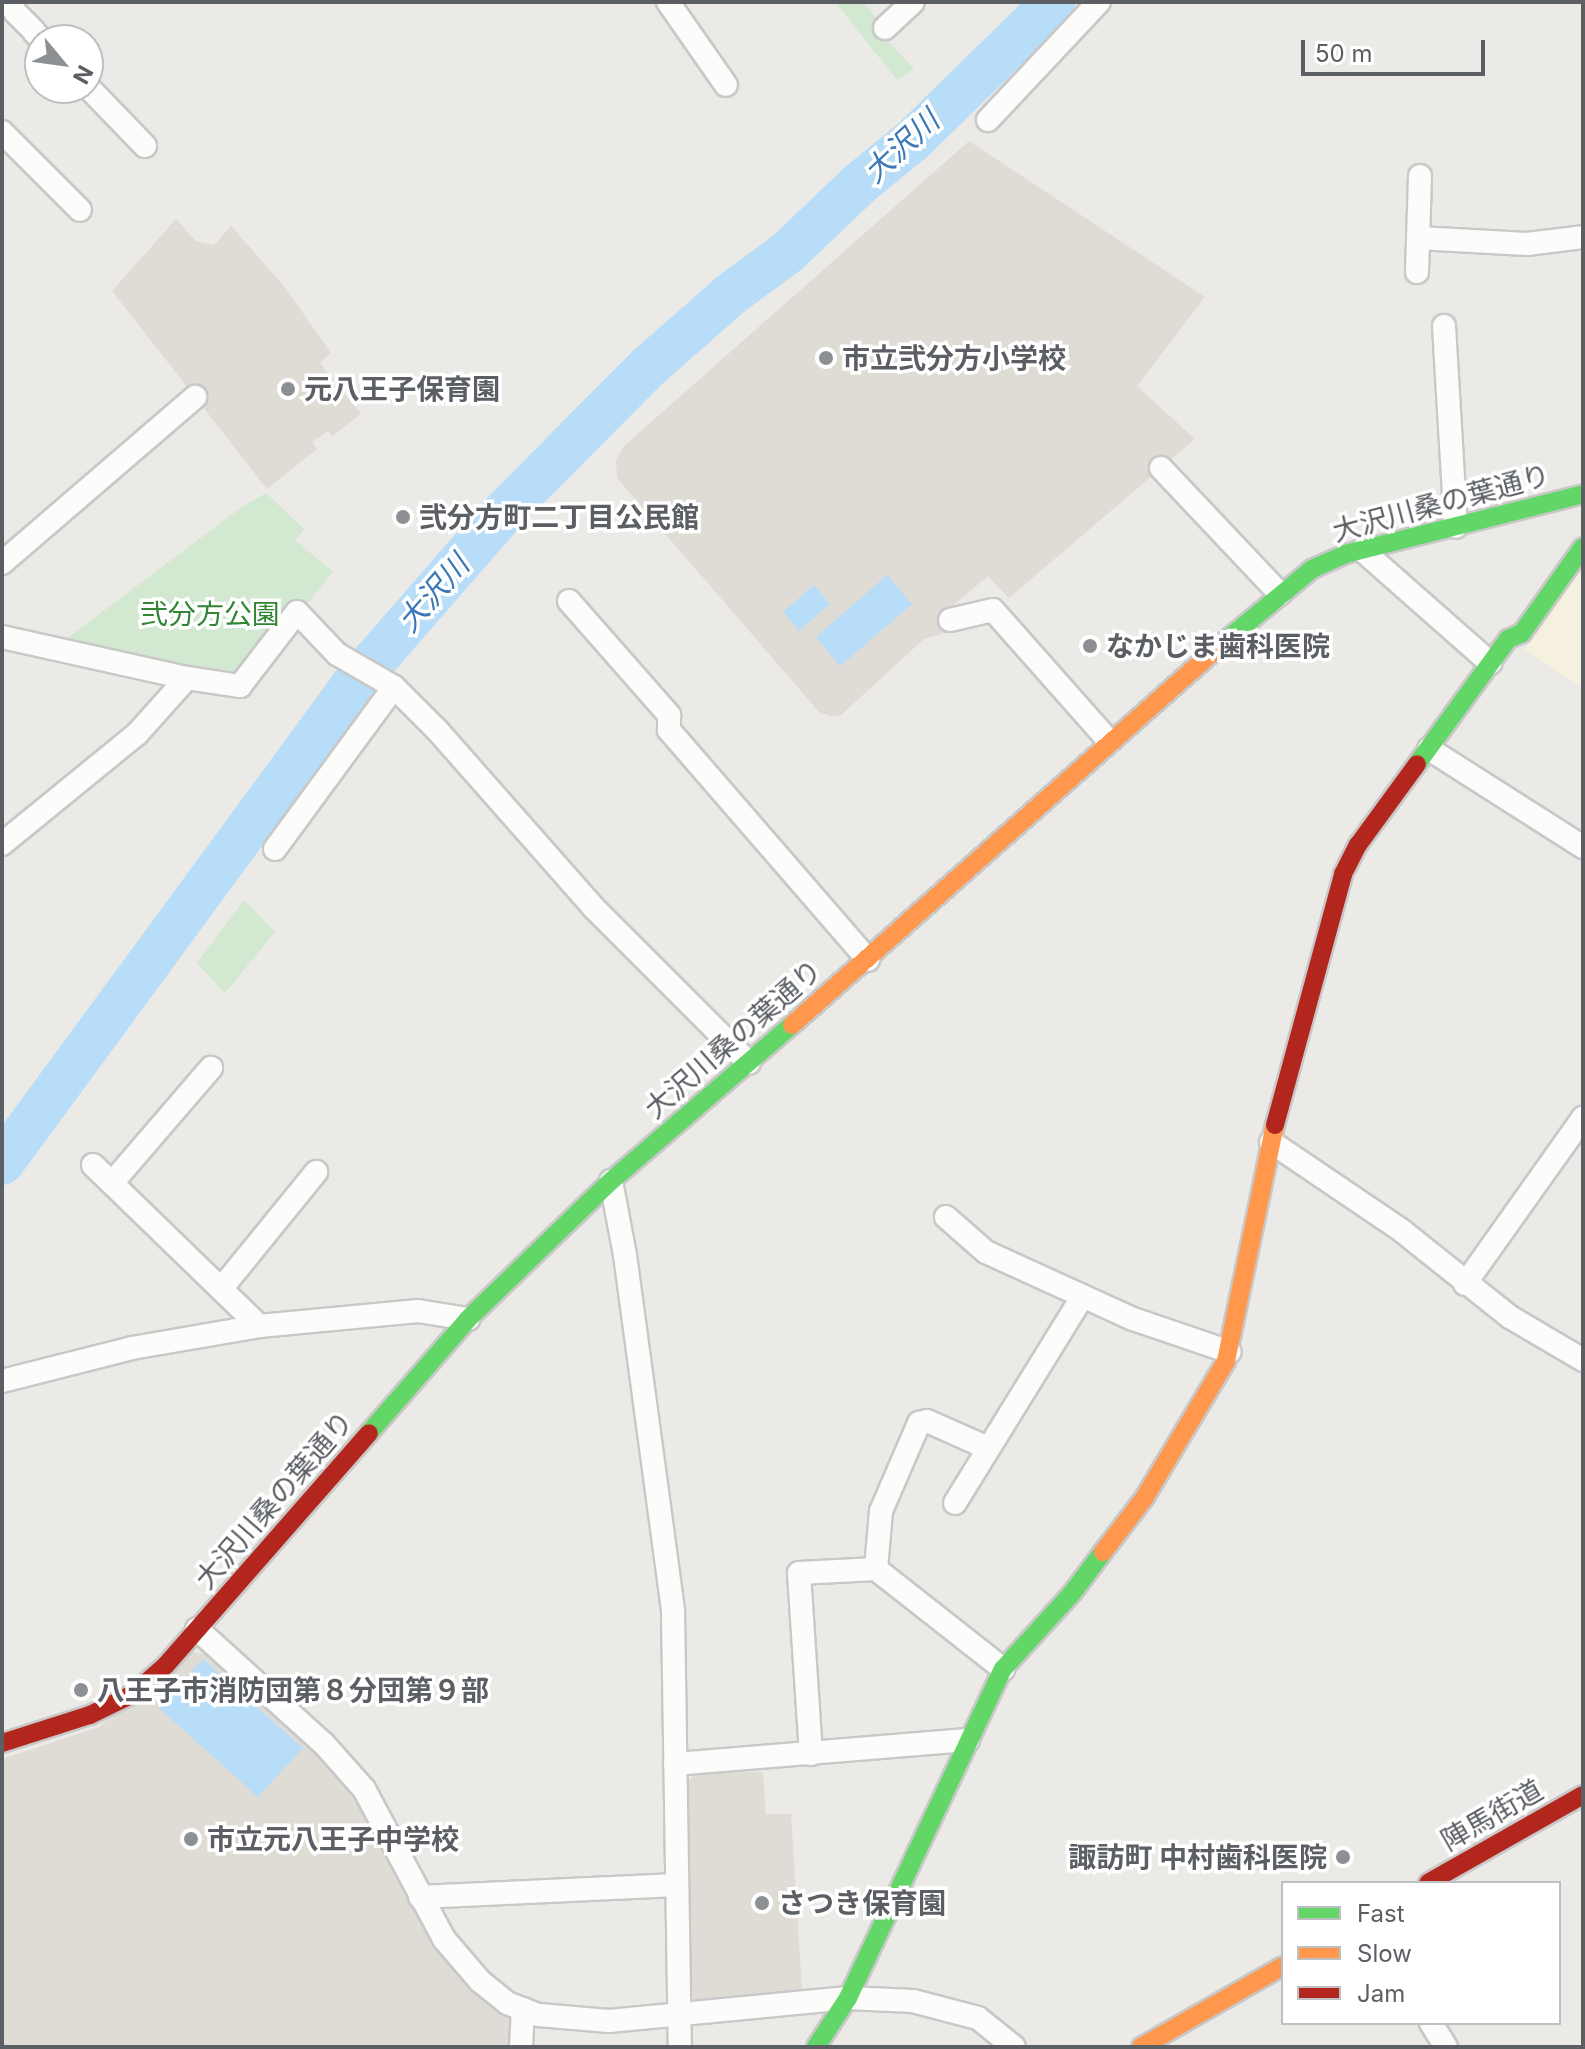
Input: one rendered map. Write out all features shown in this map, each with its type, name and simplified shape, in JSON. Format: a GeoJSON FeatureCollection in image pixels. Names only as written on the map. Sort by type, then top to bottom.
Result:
{"type":"FeatureCollection","features":[{"type":"Feature","properties":{"kind":"street"},"geometry":{"type":"LineString","coordinates":[[6,2],[27,24]]}},
{"type":"Feature","properties":{"kind":"street"},"geometry":{"type":"LineString","coordinates":[[668,2],[726,85]]}},
{"type":"Feature","properties":{"kind":"street"},"geometry":{"type":"LineString","coordinates":[[885,28],[913,2]]}},
{"type":"Feature","properties":{"kind":"street"},"geometry":{"type":"LineString","coordinates":[[988,120],[1099,2]]}},
{"type":"Feature","properties":{"kind":"street"},"geometry":{"type":"LineString","coordinates":[[104,104],[145,146]]}},
{"type":"Feature","properties":{"kind":"street"},"geometry":{"type":"LineString","coordinates":[[2,132],[80,210]]}},
{"type":"Feature","properties":{"kind":"street"},"geometry":{"type":"LineString","coordinates":[[1417,272],[1420,176]]}},
{"type":"Feature","properties":{"kind":"street"},"geometry":{"type":"LineString","coordinates":[[1418,238],[1527,244],[1583,237]]}},
{"type":"Feature","properties":{"kind":"street"},"geometry":{"type":"LineString","coordinates":[[1444,326],[1456,527]]}},
{"type":"Feature","properties":{"kind":"street"},"geometry":{"type":"LineString","coordinates":[[2,563],[195,397]]}},
{"type":"Feature","properties":{"kind":"street"},"geometry":{"type":"LineString","coordinates":[[1161,468],[1280,594]]}},
{"type":"Feature","properties":{"kind":"street","name":"大沢川桑の葉通り"},"geometry":{"type":"LineString","coordinates":[[2,1743],[90,1715],[133,1694],[166,1665],[468,1319],[611,1181],[868,960],[1109,741],[1280,594],[1312,569],[1362,550],[1583,494]]}},
{"type":"Feature","properties":{"kind":"street"},"geometry":{"type":"LineString","coordinates":[[816,2047],[848,1998],[1003,1669],[1073,1592],[1145,1497],[1230,1352],[1271,1142],[1343,874],[1358,845],[1490,663],[1508,639],[1522,633],[1583,547]]}},
{"type":"Feature","properties":{"kind":"street"},"geometry":{"type":"LineString","coordinates":[[1362,550],[1490,663]]}},
{"type":"Feature","properties":{"kind":"street"},"geometry":{"type":"LineString","coordinates":[[569,601],[669,715],[669,730],[868,960]]}},
{"type":"Feature","properties":{"kind":"street"},"geometry":{"type":"LineString","coordinates":[[950,620],[993,610],[1109,741]]}},
{"type":"Feature","properties":{"kind":"street"},"geometry":{"type":"LineString","coordinates":[[2,637],[187,678],[240,686],[297,612],[337,654],[389,684],[438,731],[594,908],[749,1063]]}},
{"type":"Feature","properties":{"kind":"street"},"geometry":{"type":"LineString","coordinates":[[2,844],[137,734],[187,678]]}},
{"type":"Feature","properties":{"kind":"street"},"geometry":{"type":"LineString","coordinates":[[275,849],[389,684]]}},
{"type":"Feature","properties":{"kind":"street"},"geometry":{"type":"LineString","coordinates":[[1429,749],[1583,847]]}},
{"type":"Feature","properties":{"kind":"street"},"geometry":{"type":"LineString","coordinates":[[112,1183],[211,1068]]}},
{"type":"Feature","properties":{"kind":"street"},"geometry":{"type":"LineString","coordinates":[[1465,1284],[1583,1118]]}},
{"type":"Feature","properties":{"kind":"street"},"geometry":{"type":"LineString","coordinates":[[1271,1142],[1401,1230],[1510,1317],[1583,1360]]}},
{"type":"Feature","properties":{"kind":"street"},"geometry":{"type":"LineString","coordinates":[[93,1165],[259,1326]]}},
{"type":"Feature","properties":{"kind":"street"},"geometry":{"type":"LineString","coordinates":[[221,1289],[316,1172]]}},
{"type":"Feature","properties":{"kind":"street"},"geometry":{"type":"LineString","coordinates":[[611,1181],[625,1255],[673,1612],[680,2047]]}},
{"type":"Feature","properties":{"kind":"street"},"geometry":{"type":"LineString","coordinates":[[946,1217],[986,1252],[1133,1319],[1230,1352]]}},
{"type":"Feature","properties":{"kind":"street"},"geometry":{"type":"LineString","coordinates":[[955,1503],[1083,1296]]}},
{"type":"Feature","properties":{"kind":"street"},"geometry":{"type":"LineString","coordinates":[[2,1381],[132,1348],[259,1326],[418,1311],[468,1319]]}},
{"type":"Feature","properties":{"kind":"street"},"geometry":{"type":"LineString","coordinates":[[876,1569],[881,1511],[919,1423],[927,1421],[988,1448]]}},
{"type":"Feature","properties":{"kind":"street"},"geometry":{"type":"LineString","coordinates":[[811,1754],[799,1573],[876,1569],[1003,1669]]}},
{"type":"Feature","properties":{"kind":"street"},"geometry":{"type":"LineString","coordinates":[[197,1629],[324,1744],[364,1789],[444,1939],[480,1981],[507,2003],[583,2020],[848,1998],[913,2001],[978,2018],[1014,2047]]}},
{"type":"Feature","properties":{"kind":"street"},"geometry":{"type":"LineString","coordinates":[[675,1764],[968,1740]]}},
{"type":"Feature","properties":{"kind":"street","name":"陣馬街道"},"geometry":{"type":"LineString","coordinates":[[1432,1881],[1583,1795]]}},
{"type":"Feature","properties":{"kind":"street"},"geometry":{"type":"LineString","coordinates":[[420,1897],[676,1885]]}},
{"type":"Feature","properties":{"kind":"street"},"geometry":{"type":"LineString","coordinates":[[1141,2047],[1281,1967]]}},
{"type":"Feature","properties":{"kind":"street"},"geometry":{"type":"LineString","coordinates":[[521,2047],[523,2009]]}},
{"type":"Feature","properties":{"kind":"street"},"geometry":{"type":"LineString","coordinates":[[1432,2025],[1446,2047]]}},
{"type":"Feature","properties":{"kind":"shaded area"},"geometry":{"type":"Polygon","coordinates":[[[969,141],[1205,297],[1137,386],[1195,439],[1009,598],[988,576],[948,610],[952,631],[924,639],[840,716],[831,716],[819,712],[617,478],[616,460],[624,446],[969,141]]]}},
{"type":"Feature","properties":{"kind":"shaded area"},"geometry":{"type":"Polygon","coordinates":[[[176,219],[196,241],[214,245],[231,226],[284,286],[331,353],[320,363],[361,414],[332,436],[328,431],[312,442],[317,449],[267,489],[112,291],[176,219]]]}},
{"type":"Feature","properties":{"kind":"shaded area"},"geometry":{"type":"Polygon","coordinates":[[[1583,565],[1583,688],[1524,650],[1583,565]]]}},
{"type":"Feature","properties":{"kind":"shaded area","name":"市立元八王子中学校"},"geometry":{"type":"Polygon","coordinates":[[[192,1652],[209,1655],[315,1747],[357,1793],[430,1939],[468,1987],[515,2020],[514,2047],[2,2047],[2,1759],[99,1727],[192,1652]]]}},
{"type":"Feature","properties":{"kind":"shaded area"},"geometry":{"type":"Polygon","coordinates":[[[763,1772],[766,1814],[791,1814],[802,1989],[794,1998],[699,2005],[690,1994],[683,1787],[696,1773],[763,1772]]]}},
{"type":"Feature","properties":{"kind":"green space"},"geometry":{"type":"Polygon","coordinates":[[[835,2],[863,2],[890,34],[886,39],[914,69],[897,80],[835,2]]]}},
{"type":"Feature","properties":{"kind":"green space","name":"弐分方公園"},"geometry":{"type":"Polygon","coordinates":[[[266,493],[304,529],[295,540],[333,572],[240,686],[54,648],[243,506],[266,493]]]}},
{"type":"Feature","properties":{"kind":"green space"},"geometry":{"type":"Polygon","coordinates":[[[244,900],[275,932],[225,993],[197,963],[244,900]]]}},
{"type":"Feature","properties":{"kind":"water"},"geometry":{"type":"Polygon","coordinates":[[[887,575],[912,604],[840,666],[816,637],[887,575]]]}},
{"type":"Feature","properties":{"kind":"water"},"geometry":{"type":"Polygon","coordinates":[[[814,585],[830,604],[799,631],[783,612],[814,585]]]}},
{"type":"Feature","properties":{"kind":"water"},"geometry":{"type":"Polygon","coordinates":[[[203,1659],[303,1748],[258,1797],[159,1708],[203,1659]]]}},
{"type":"Feature","properties":{"kind":"waterway","name":"大沢川"},"geometry":{"type":"LineString","coordinates":[[2,1163],[353,685],[502,514],[648,367],[731,294],[788,252],[858,185],[913,140],[1054,2]]}},
{"type":"Feature","properties":{"kind":"waterway"},"geometry":{"type":"LineString","coordinates":[[353,685],[364,691]]}},
{"type":"Feature","properties":{"kind":"traffic: fast"},"geometry":{"type":"LineString","coordinates":[[1223,643],[1312,569],[1345,554],[1583,494]]}},
{"type":"Feature","properties":{"kind":"traffic: fast"},"geometry":{"type":"LineString","coordinates":[[1417,764],[1508,639],[1522,633],[1583,547]]}},
{"type":"Feature","properties":{"kind":"traffic: fast"},"geometry":{"type":"LineString","coordinates":[[369,1433],[468,1319],[611,1181],[792,1025]]}},
{"type":"Feature","properties":{"kind":"traffic: fast"},"geometry":{"type":"LineString","coordinates":[[816,2047],[848,1998],[1003,1669],[1073,1592],[1103,1552]]}},
{"type":"Feature","properties":{"kind":"traffic: slow"},"geometry":{"type":"LineString","coordinates":[[792,1025],[1223,643]]}},
{"type":"Feature","properties":{"kind":"traffic: slow"},"geometry":{"type":"LineString","coordinates":[[1103,1552],[1145,1497],[1226,1361],[1275,1125]]}},
{"type":"Feature","properties":{"kind":"traffic: slow"},"geometry":{"type":"LineString","coordinates":[[1141,2047],[1281,1967]]}},
{"type":"Feature","properties":{"kind":"traffic: jam"},"geometry":{"type":"LineString","coordinates":[[1275,1125],[1343,874],[1358,845],[1417,764]]}},
{"type":"Feature","properties":{"kind":"traffic: jam"},"geometry":{"type":"LineString","coordinates":[[2,1743],[90,1715],[133,1694],[166,1665],[369,1433]]}},
{"type":"Feature","properties":{"kind":"traffic: jam"},"geometry":{"type":"LineString","coordinates":[[1432,1881],[1583,1795]]}},
{"type":"Feature","properties":{"kind":"place","name":"市立弐分方小学校"},"geometry":{"type":"Point","coordinates":[826,358]}},
{"type":"Feature","properties":{"kind":"place","name":"元八王子保育園"},"geometry":{"type":"Point","coordinates":[288,389]}},
{"type":"Feature","properties":{"kind":"place","name":"弐分方町二丁目公民館"},"geometry":{"type":"Point","coordinates":[403,517]}},
{"type":"Feature","properties":{"kind":"place","name":"なかじま歯科医院"},"geometry":{"type":"Point","coordinates":[1090,646]}},
{"type":"Feature","properties":{"kind":"place","name":"八王子市消防団第８分団第９部"},"geometry":{"type":"Point","coordinates":[81,1690]}},
{"type":"Feature","properties":{"kind":"place","name":"市立元八王子中学校"},"geometry":{"type":"Point","coordinates":[191,1839]}},
{"type":"Feature","properties":{"kind":"place","name":"諏訪町 中村歯科医院"},"geometry":{"type":"Point","coordinates":[1343,1857]}},
{"type":"Feature","properties":{"kind":"place","name":"さつき保育園"},"geometry":{"type":"Point","coordinates":[762,1903]}}]}
